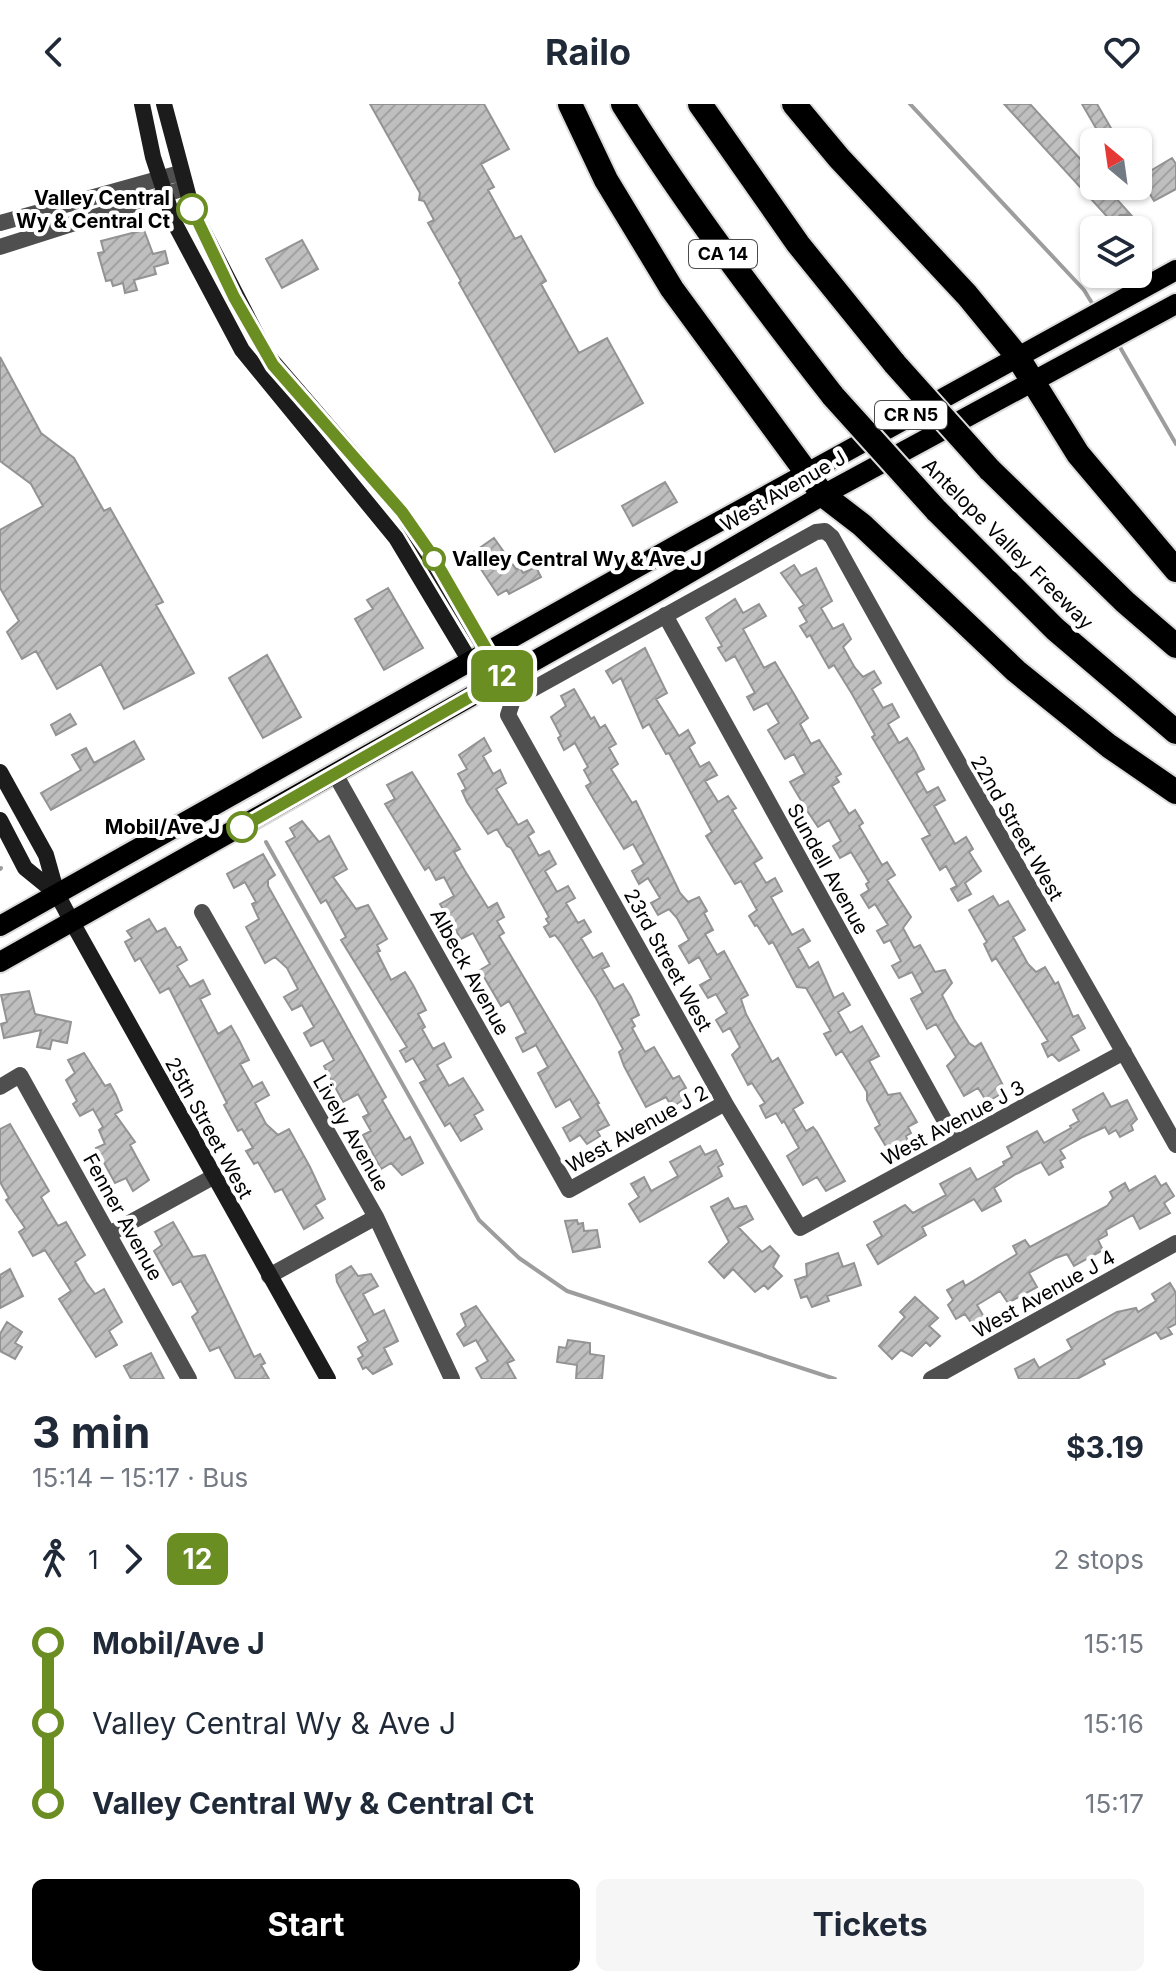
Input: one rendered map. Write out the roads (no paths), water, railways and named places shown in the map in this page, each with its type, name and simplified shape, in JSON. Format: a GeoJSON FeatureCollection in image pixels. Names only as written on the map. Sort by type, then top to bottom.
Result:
{"type":"FeatureCollection","features":[{"type":"Feature","properties":{"kind":"highway"},"geometry":{"type":"LineString","coordinates":[[570,104],[606,180],[672,289],[823,495],[862,525],[1016,671],[1109,746],[1176,792]]}},
{"type":"Feature","properties":{"kind":"highway","name":"Antelope Valley Freeway"},"geometry":{"type":"LineString","coordinates":[[623,104],[667,175],[735,270],[833,396],[936,510],[1055,629],[1176,732]]}},
{"type":"Feature","properties":{"kind":"highway","name":"Antelope Valley Freeway"},"geometry":{"type":"LineString","coordinates":[[700,104],[798,244],[895,364],[989,469],[1125,602],[1176,646]]}},
{"type":"Feature","properties":{"kind":"highway"},"geometry":{"type":"LineString","coordinates":[[794,104],[839,158],[967,295],[1017,356],[1078,454],[1176,570]]}},
{"type":"Feature","properties":{"kind":"main road","name":"West Avenue J"},"geometry":{"type":"LineString","coordinates":[[0,926],[805,474],[1176,270]]}},
{"type":"Feature","properties":{"kind":"main road","name":"West Avenue J"},"geometry":{"type":"LineString","coordinates":[[0,962],[823,495],[1176,304]]}},
{"type":"Feature","properties":{"kind":"street"},"geometry":{"type":"LineString","coordinates":[[142,104],[161,186],[205,284],[242,350],[396,538],[480,656]]}},
{"type":"Feature","properties":{"kind":"street"},"geometry":{"type":"LineString","coordinates":[[164,104],[182,180],[228,284],[273,365],[402,512],[495,683]]}},
{"type":"Feature","properties":{"kind":"street"},"geometry":{"type":"LineString","coordinates":[[0,223],[182,180]]}},
{"type":"Feature","properties":{"kind":"street"},"geometry":{"type":"LineString","coordinates":[[0,247],[161,186]]}},
{"type":"Feature","properties":{"kind":"street","name":"22nd Street West"},"geometry":{"type":"LineString","coordinates":[[665,615],[816,532],[825,531],[832,537],[1016,868],[1176,1145]]}},
{"type":"Feature","properties":{"kind":"street","name":"23rd Street West"},"geometry":{"type":"LineString","coordinates":[[665,615],[513,700],[508,715],[725,1103],[800,1228]]}},
{"type":"Feature","properties":{"kind":"street","name":"Sundell Avenue"},"geometry":{"type":"LineString","coordinates":[[665,615],[957,1143]]}},
{"type":"Feature","properties":{"kind":"street","name":"25th Street West"},"geometry":{"type":"LineString","coordinates":[[0,772],[46,855],[57,894],[72,922],[328,1379]]}},
{"type":"Feature","properties":{"kind":"street","name":"Albeck Avenue"},"geometry":{"type":"LineString","coordinates":[[335,774],[569,1190]]}},
{"type":"Feature","properties":{"kind":"street","name":"25th Street West"},"geometry":{"type":"LineString","coordinates":[[0,820],[25,868],[57,894]]}},
{"type":"Feature","properties":{"kind":"street","name":"Lively Avenue"},"geometry":{"type":"LineString","coordinates":[[202,912],[376,1217],[452,1379]]}},
{"type":"Feature","properties":{"kind":"street","name":"West Avenue J 3"},"geometry":{"type":"LineString","coordinates":[[800,1228],[1124,1052]]}},
{"type":"Feature","properties":{"kind":"street","name":"Fenner Avenue"},"geometry":{"type":"LineString","coordinates":[[0,1087],[20,1075],[111,1233],[189,1379]]}},
{"type":"Feature","properties":{"kind":"street","name":"West Avenue J 2"},"geometry":{"type":"LineString","coordinates":[[569,1190],[725,1103]]}},
{"type":"Feature","properties":{"kind":"street"},"geometry":{"type":"LineString","coordinates":[[111,1233],[213,1177]]}},
{"type":"Feature","properties":{"kind":"street"},"geometry":{"type":"LineString","coordinates":[[269,1276],[376,1217]]}},
{"type":"Feature","properties":{"kind":"street","name":"West Avenue J 4"},"geometry":{"type":"LineString","coordinates":[[931,1379],[1176,1243]]}},
{"type":"Feature","properties":{"kind":"waterway"},"geometry":{"type":"LineString","coordinates":[[910,104],[1084,290],[1095,308]]}},
{"type":"Feature","properties":{"kind":"waterway"},"geometry":{"type":"LineString","coordinates":[[1117,342],[1176,444]]}},
{"type":"Feature","properties":{"kind":"waterway"},"geometry":{"type":"LineString","coordinates":[[266,842],[479,1220],[519,1258],[567,1291],[835,1379]]}},
{"type":"Feature","properties":{"kind":"place","name":"Valley Central Wy & Central Ct"},"geometry":{"type":"Point","coordinates":[192,209]}},
{"type":"Feature","properties":{"kind":"place","name":"Valley Central Wy & Ave J"},"geometry":{"type":"Point","coordinates":[434,559]}},
{"type":"Feature","properties":{"kind":"place","name":"Mobil/Ave J"},"geometry":{"type":"Point","coordinates":[242,827]}}]}
